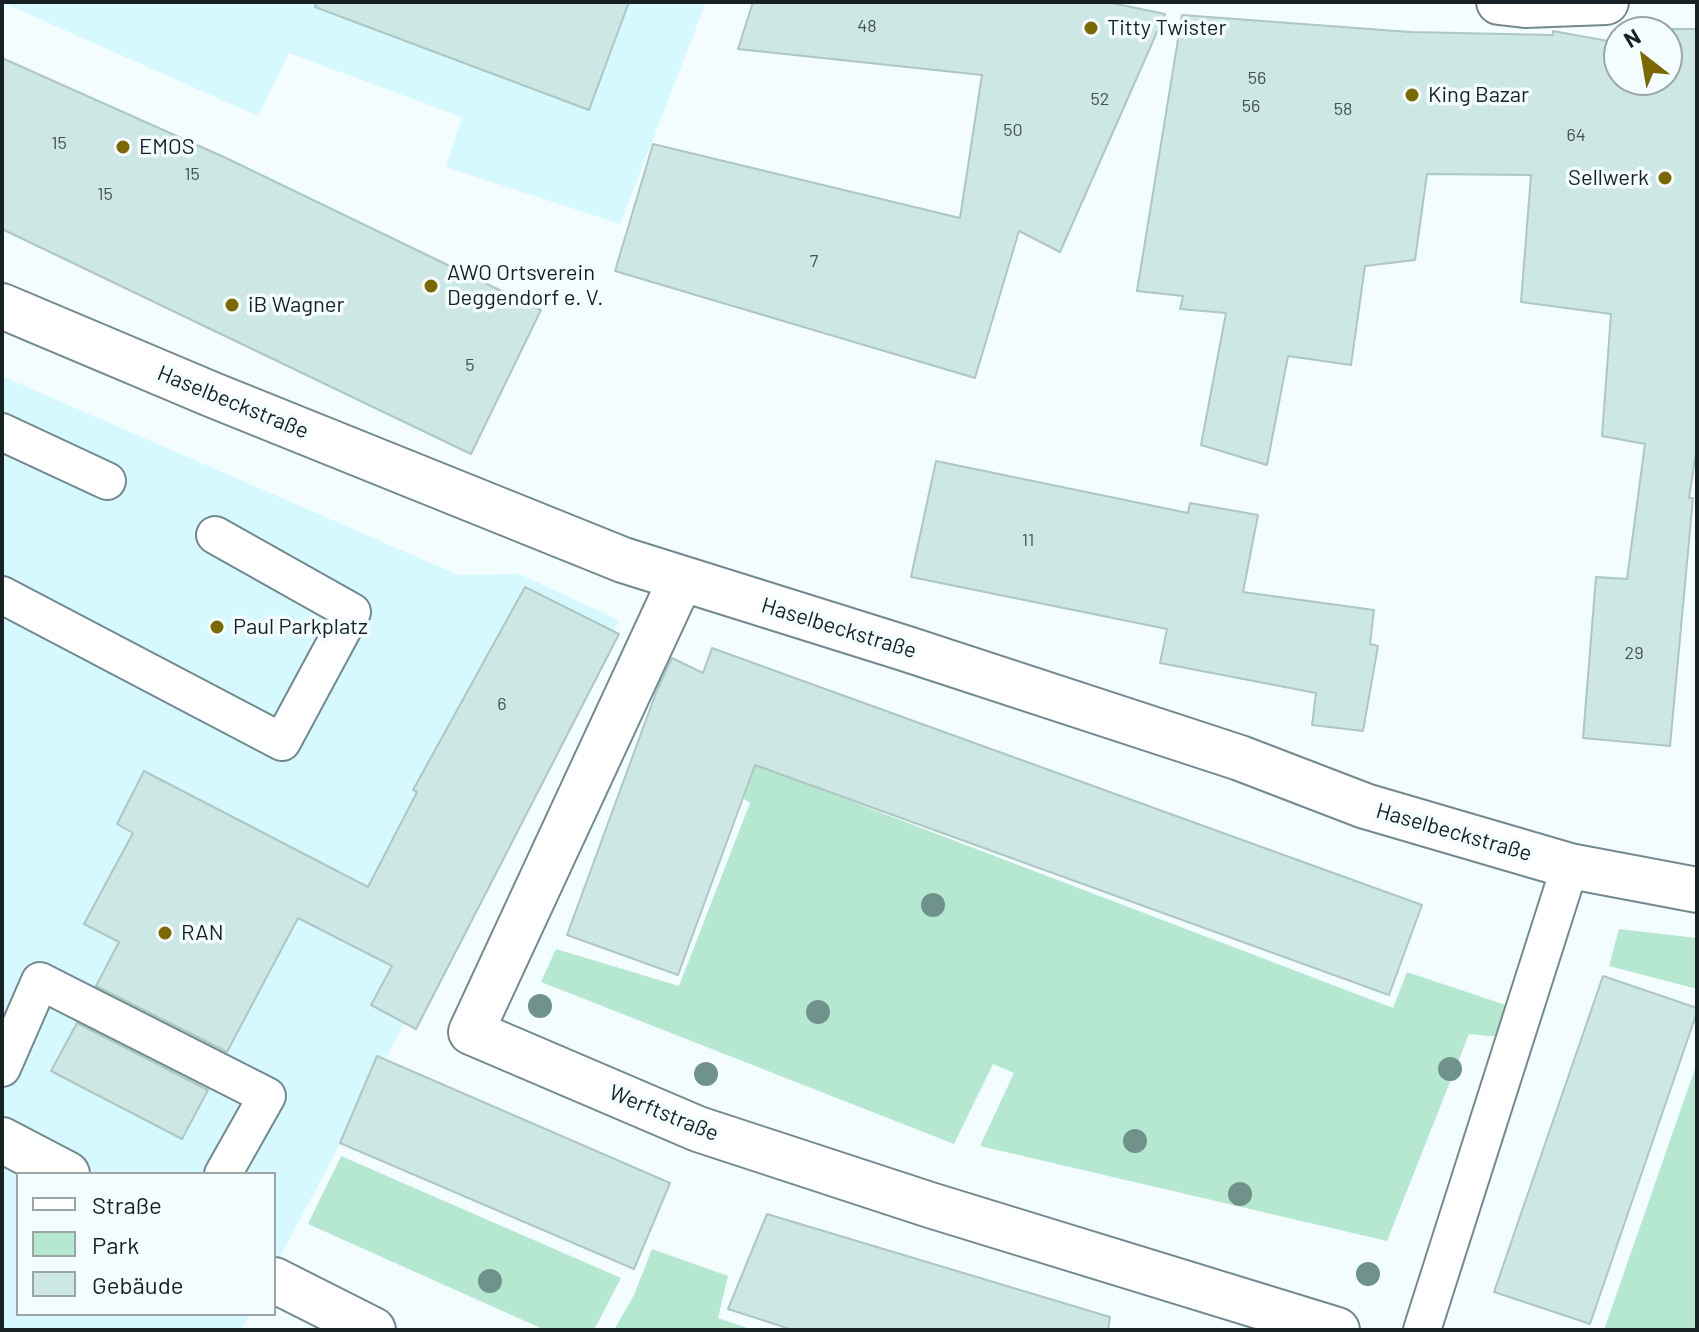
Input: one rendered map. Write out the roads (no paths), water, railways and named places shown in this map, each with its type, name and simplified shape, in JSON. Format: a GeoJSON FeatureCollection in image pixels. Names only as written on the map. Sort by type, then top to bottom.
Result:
{"type":"FeatureCollection","features":[{"type":"Feature","properties":{"kind":"street"},"geometry":{"type":"LineString","coordinates":[[1499,2],[1525,5],[1606,2]]}},
{"type":"Feature","properties":{"kind":"street","name":"Haselbeckstraße"},"geometry":{"type":"LineString","coordinates":[[2,306],[623,560],[1240,758],[1365,806],[1570,866],[1697,890]]}},
{"type":"Feature","properties":{"kind":"street","name":"Werftstraße"},"geometry":{"type":"LineString","coordinates":[[681,579],[471,1032],[698,1129],[930,1205],[1337,1330]]}},
{"type":"Feature","properties":{"kind":"street"},"geometry":{"type":"LineString","coordinates":[[2,1140],[63,1172]]}},
{"type":"Feature","properties":{"kind":"street"},"geometry":{"type":"LineString","coordinates":[[276,1281],[351,1325]]}},
{"type":"Feature","properties":{"kind":"lane"},"geometry":{"type":"LineString","coordinates":[[2,432],[107,481]]}},
{"type":"Feature","properties":{"kind":"lane"},"geometry":{"type":"LineString","coordinates":[[2,595],[282,742],[352,612],[215,535]]}},
{"type":"Feature","properties":{"kind":"lane"},"geometry":{"type":"LineString","coordinates":[[1422,1330],[1570,866]]}},
{"type":"Feature","properties":{"kind":"lane"},"geometry":{"type":"LineString","coordinates":[[2,1068],[40,981],[267,1096],[224,1172]]}},
{"type":"Feature","properties":{"kind":"place","name":"Titty Twister"},"geometry":{"type":"Point","coordinates":[1091,28]}},
{"type":"Feature","properties":{"kind":"place","name":"King Bazar"},"geometry":{"type":"Point","coordinates":[1412,95]}},
{"type":"Feature","properties":{"kind":"place","name":"EMOS"},"geometry":{"type":"Point","coordinates":[123,147]}},
{"type":"Feature","properties":{"kind":"place","name":"Sellwerk"},"geometry":{"type":"Point","coordinates":[1665,178]}},
{"type":"Feature","properties":{"kind":"place","name":"AWO Ortsverein Deggendorf e. V."},"geometry":{"type":"Point","coordinates":[431,286]}},
{"type":"Feature","properties":{"kind":"place","name":"iB Wagner"},"geometry":{"type":"Point","coordinates":[232,305]}},
{"type":"Feature","properties":{"kind":"place","name":"Paul Parkplatz"},"geometry":{"type":"Point","coordinates":[217,627]}},
{"type":"Feature","properties":{"kind":"place","name":"RAN"},"geometry":{"type":"Point","coordinates":[165,933]}}]}
